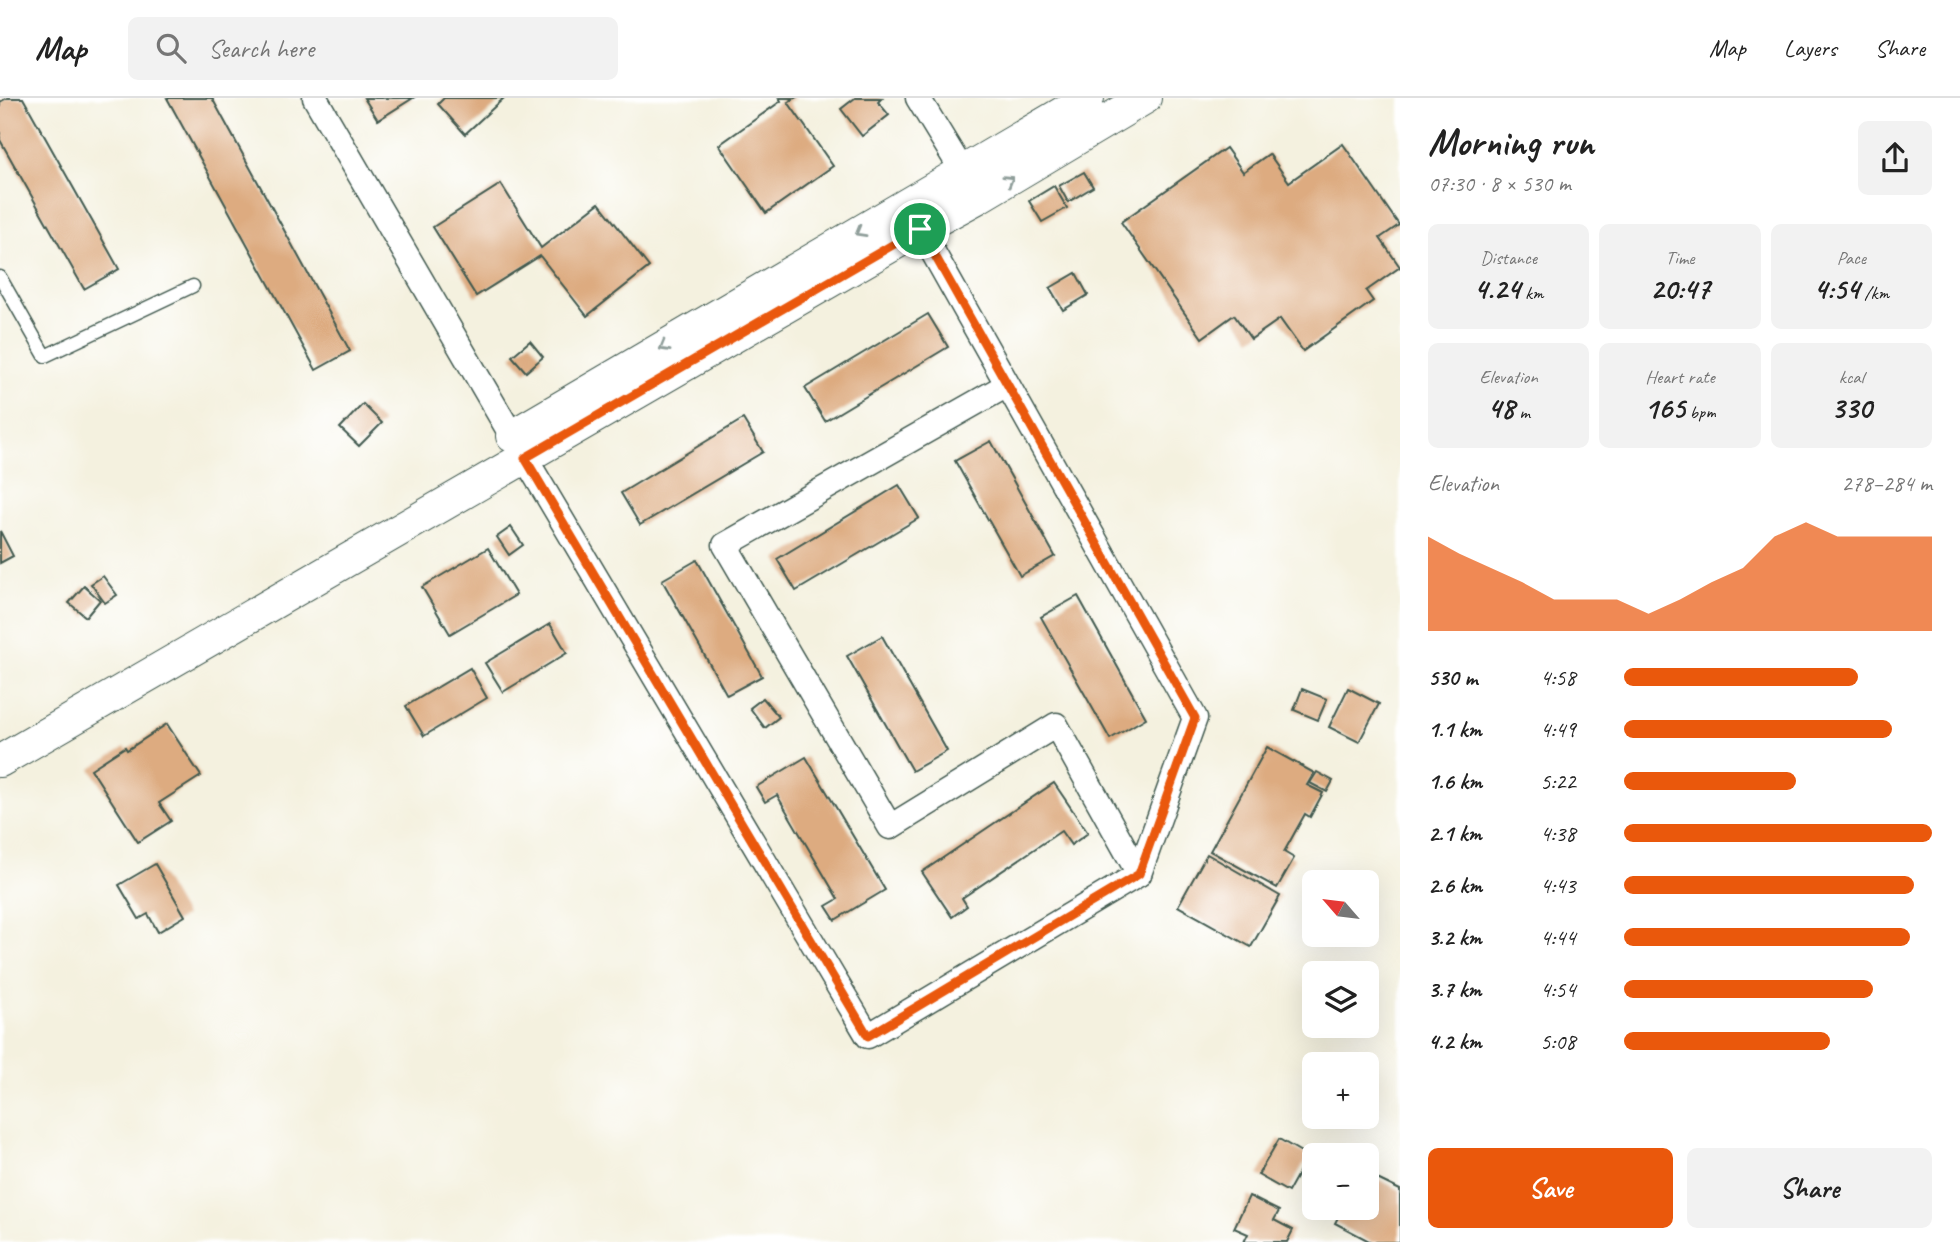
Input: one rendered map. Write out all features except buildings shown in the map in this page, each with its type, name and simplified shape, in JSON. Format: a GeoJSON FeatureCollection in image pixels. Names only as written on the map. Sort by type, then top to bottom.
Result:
{"type":"FeatureCollection","features":[{"type":"Feature","properties":{"kind":"street"},"geometry":{"type":"LineString","coordinates":[[315,98],[518,447],[868,1036],[1139,874],[1195,718],[920,229]]}},
{"type":"Feature","properties":{"kind":"street"},"geometry":{"type":"LineString","coordinates":[[918,98],[970,185]]}},
{"type":"Feature","properties":{"kind":"street"},"geometry":{"type":"LineString","coordinates":[[518,447],[920,229],[970,185],[1088,98]]}},
{"type":"Feature","properties":{"kind":"street"},"geometry":{"type":"LineString","coordinates":[[0,761],[518,447],[970,185],[1144,98]]}},
{"type":"Feature","properties":{"kind":"street"},"geometry":{"type":"LineString","coordinates":[[1007,384],[725,545],[890,827],[1056,725],[1139,874]]}},
{"type":"Feature","properties":{"kind":"lane"},"geometry":{"type":"LineString","coordinates":[[0,277],[45,356],[193,286]]}},
{"type":"Feature","properties":{"kind":"route"},"geometry":{"type":"LineString","coordinates":[[920,229],[1195,718],[1139,874],[868,1036],[525,458],[920,229]]}}]}
